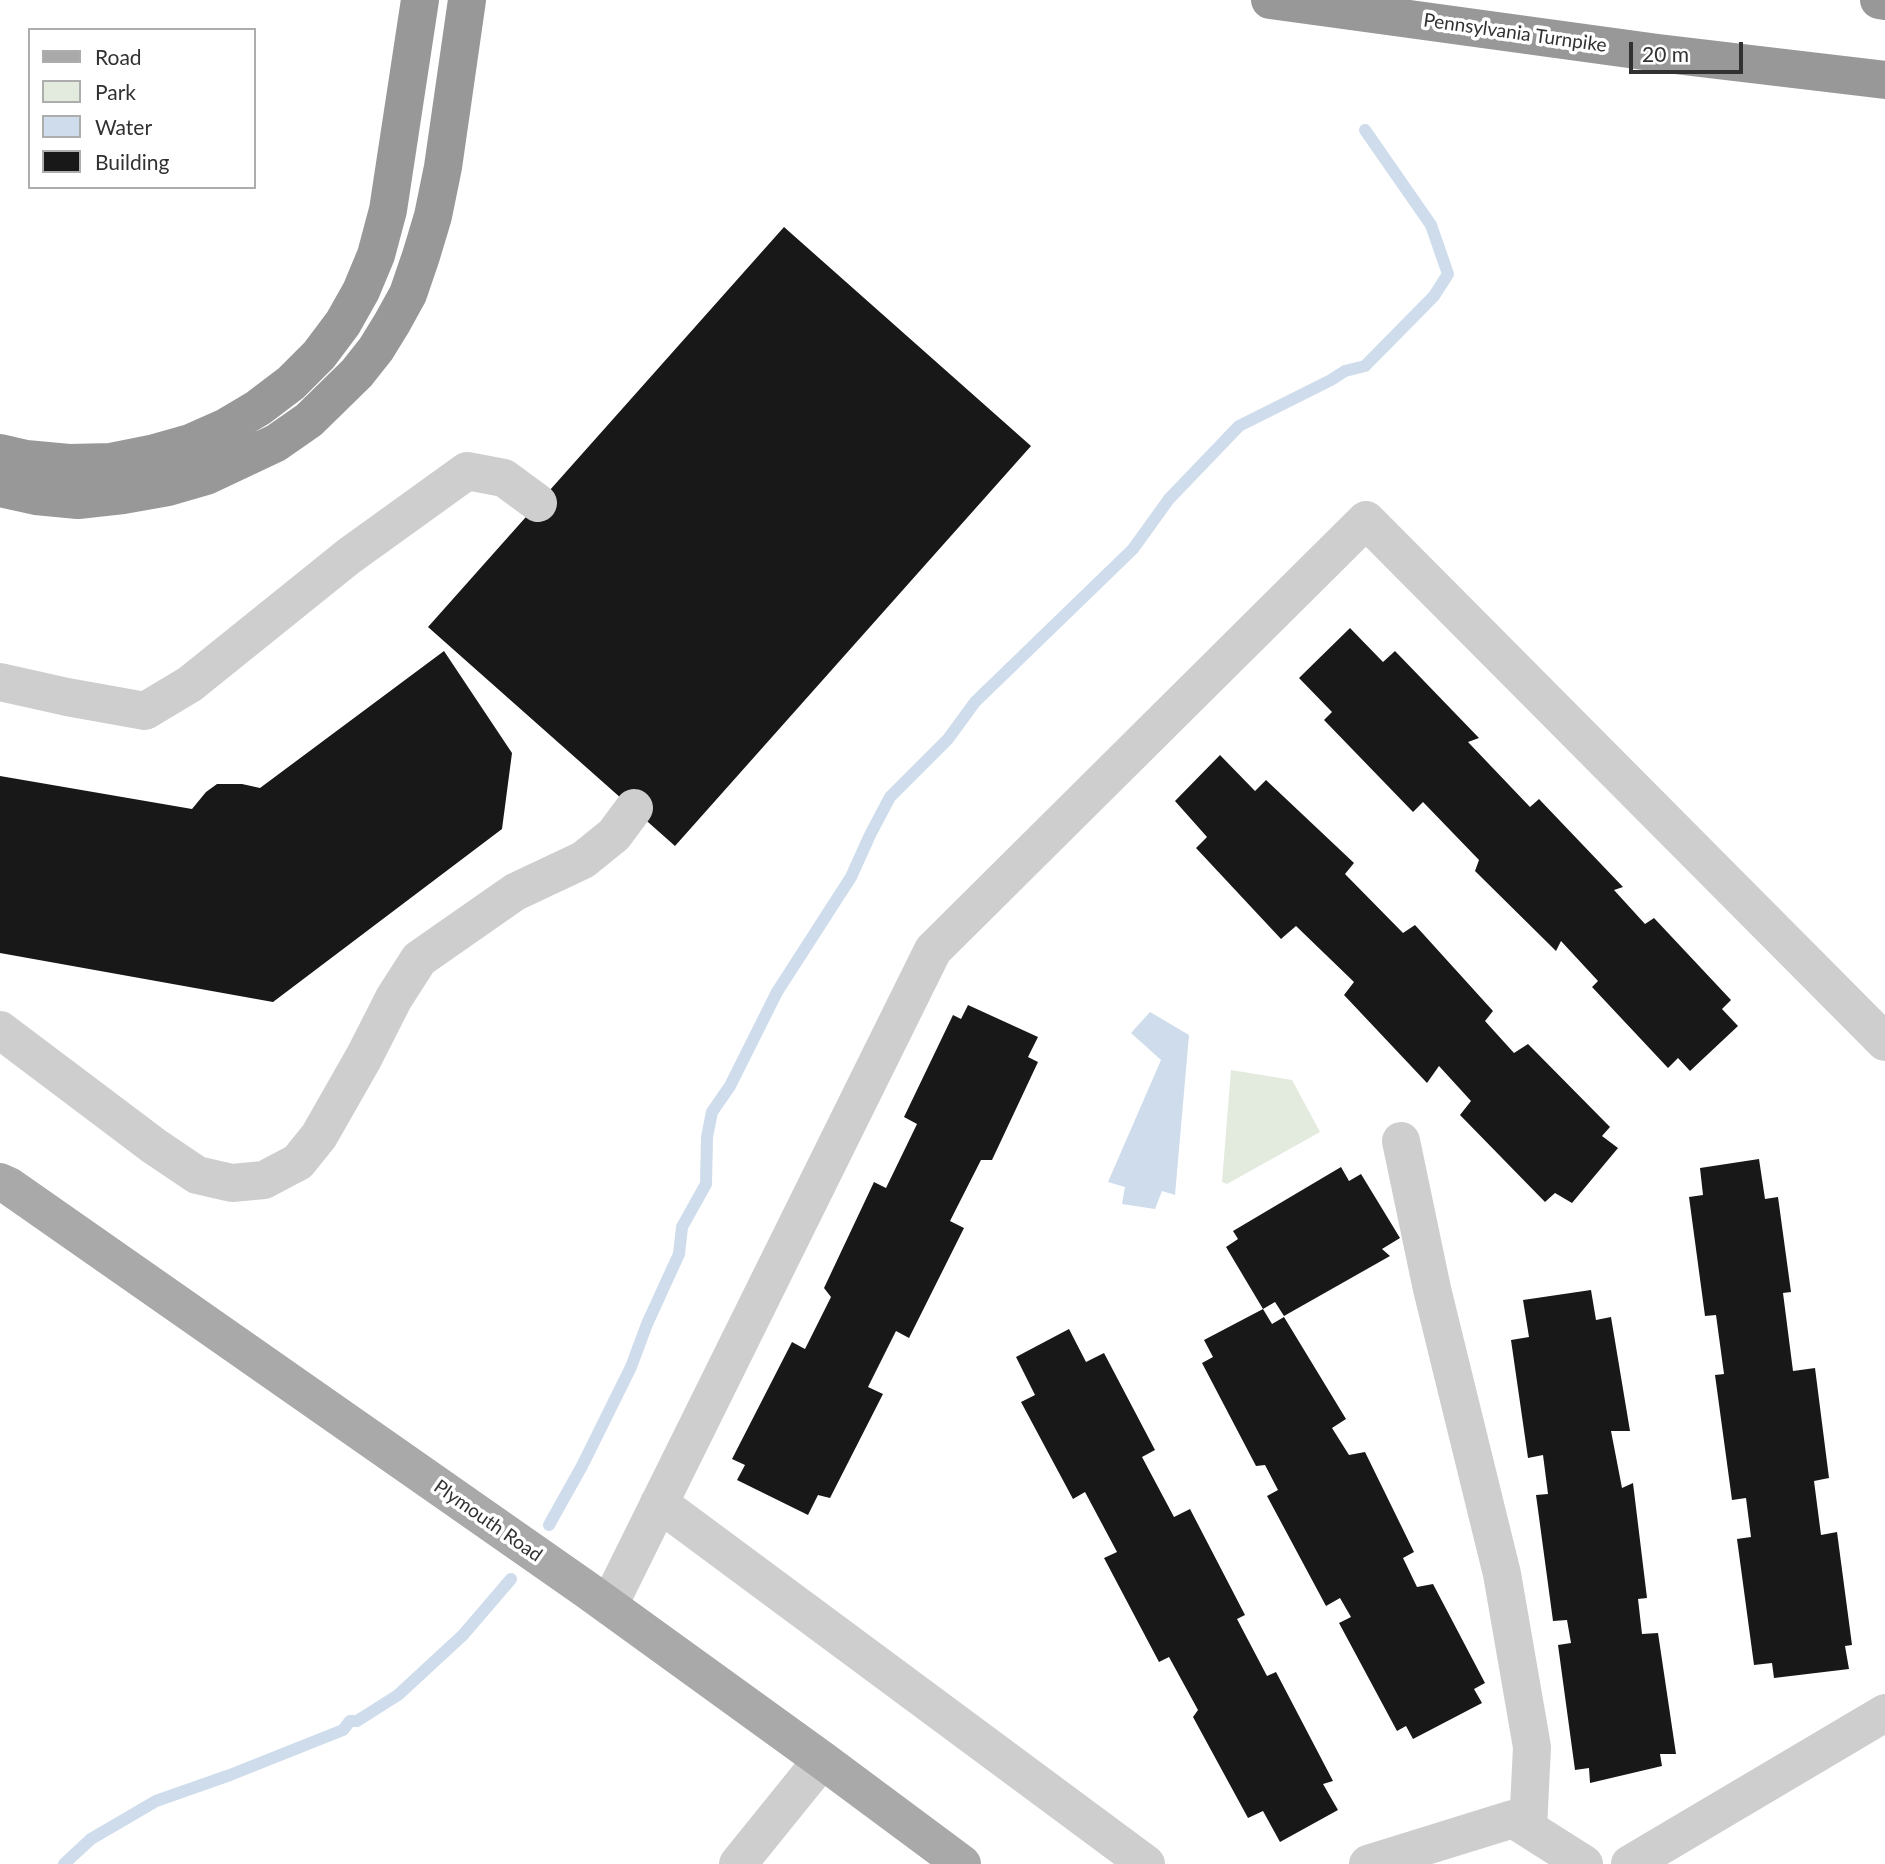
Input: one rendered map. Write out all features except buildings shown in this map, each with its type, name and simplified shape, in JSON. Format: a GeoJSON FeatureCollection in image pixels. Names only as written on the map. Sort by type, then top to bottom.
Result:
{"type":"FeatureCollection","features":[{"type":"Feature","properties":{"kind":"highway"},"geometry":{"type":"LineString","coordinates":[[0,453],[26,459],[69,463],[111,462],[190,443],[226,427],[258,408],[291,383],[319,355],[343,323],[361,291],[376,255],[388,210],[420,0]]}},
{"type":"Feature","properties":{"kind":"highway"},"geometry":{"type":"LineString","coordinates":[[0,488],[36,496],[78,500],[168,487],[206,477],[276,443],[309,420],[356,373],[376,349],[408,294],[433,216],[443,167],[467,0]]}},
{"type":"Feature","properties":{"kind":"highway","name":"Pennsylvania Turnpike"},"geometry":{"type":"LineString","coordinates":[[1270,0],[1658,53],[1885,80]]}},
{"type":"Feature","properties":{"kind":"highway"},"geometry":{"type":"LineString","coordinates":[[1880,0],[1885,1]]}},
{"type":"Feature","properties":{"kind":"main road","name":"Plymouth Road"},"geometry":{"type":"LineString","coordinates":[[3,1180],[609,1605],[961,1864]]}},
{"type":"Feature","properties":{"kind":"street"},"geometry":{"type":"LineString","coordinates":[[0,682],[145,711],[190,684],[349,556],[467,471],[504,478],[538,503]]}},
{"type":"Feature","properties":{"kind":"street"},"geometry":{"type":"LineString","coordinates":[[609,1605],[933,950],[1366,520],[1885,1042]]}},
{"type":"Feature","properties":{"kind":"street"},"geometry":{"type":"LineString","coordinates":[[0,1030],[154,1146],[197,1175],[232,1183],[264,1180],[298,1162],[319,1136],[394,998],[419,959],[515,892],[583,860],[614,835],[634,808]]}},
{"type":"Feature","properties":{"kind":"street"},"geometry":{"type":"LineString","coordinates":[[1401,1141],[1432,1289],[1502,1574],[1532,1747],[1528,1828]]}},
{"type":"Feature","properties":{"kind":"street"},"geometry":{"type":"LineString","coordinates":[[659,1503],[1146,1864]]}},
{"type":"Feature","properties":{"kind":"street"},"geometry":{"type":"LineString","coordinates":[[1630,1864],[1885,1713]]}},
{"type":"Feature","properties":{"kind":"street"},"geometry":{"type":"LineString","coordinates":[[738,1864],[822,1760]]}},
{"type":"Feature","properties":{"kind":"street"},"geometry":{"type":"LineString","coordinates":[[1368,1864],[1513,1819],[1584,1864]]}},
{"type":"Feature","properties":{"kind":"green space"},"geometry":{"type":"Polygon","coordinates":[[[1231,1070],[1292,1080],[1320,1132],[1227,1184],[1222,1182],[1231,1070]]]}},
{"type":"Feature","properties":{"kind":"water"},"geometry":{"type":"Polygon","coordinates":[[[1150,1012],[1189,1035],[1175,1195],[1162,1191],[1155,1209],[1122,1204],[1125,1187],[1108,1182],[1161,1060],[1131,1033],[1150,1012]]]}},
{"type":"Feature","properties":{"kind":"waterway"},"geometry":{"type":"LineString","coordinates":[[549,1525],[582,1466],[631,1367],[679,1254],[682,1227],[706,1184],[707,1137],[712,1112],[730,1086],[777,992],[851,877],[890,797],[948,739],[975,702],[1133,549],[1169,499],[1239,426],[1345,371],[1365,366],[1434,296],[1448,274],[1431,225],[1365,130]]}},
{"type":"Feature","properties":{"kind":"waterway"},"geometry":{"type":"LineString","coordinates":[[64,1864],[91,1839],[156,1801],[343,1730],[350,1721],[357,1721],[398,1695],[463,1635],[511,1579]]}}]}
